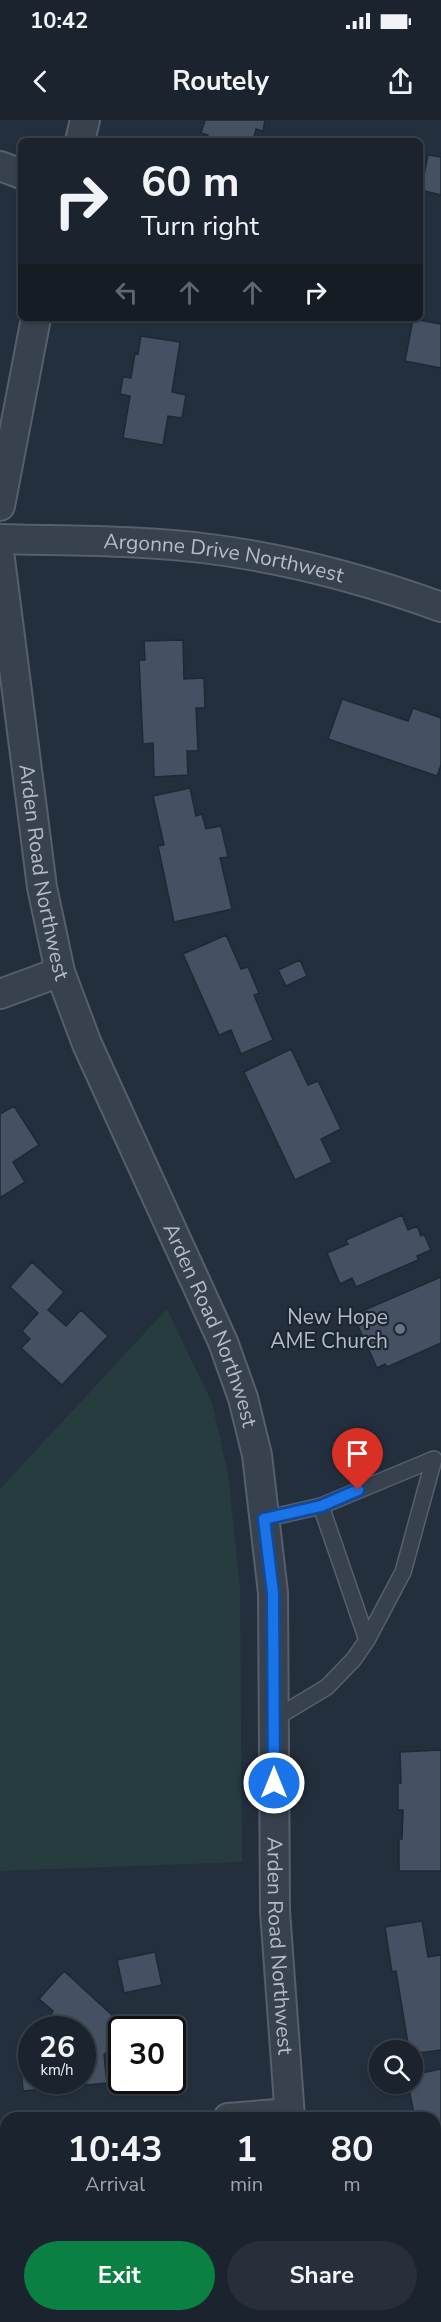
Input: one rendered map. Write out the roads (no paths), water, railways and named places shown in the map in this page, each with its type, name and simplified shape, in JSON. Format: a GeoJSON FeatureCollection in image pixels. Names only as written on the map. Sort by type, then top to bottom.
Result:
{"type":"FeatureCollection","features":[{"type":"Feature","properties":{"kind":"street"},"geometry":{"type":"LineString","coordinates":[[81,138],[85,120]]}},
{"type":"Feature","properties":{"kind":"street"},"geometry":{"type":"LineString","coordinates":[[0,166],[18,173]]}},
{"type":"Feature","properties":{"kind":"street"},"geometry":{"type":"LineString","coordinates":[[0,506],[35,321]]}},
{"type":"Feature","properties":{"kind":"street","name":"Argonne Drive Northwest"},"geometry":{"type":"LineString","coordinates":[[0,539],[130,542],[211,549],[305,566],[394,590],[441,607]]}},
{"type":"Feature","properties":{"kind":"street","name":"Arden Road Northwest"},"geometry":{"type":"LineString","coordinates":[[0,559],[42,887],[60,972],[87,1044],[223,1342],[243,1398],[257,1455],[273,1593],[275,1911],[290,2112]]}},
{"type":"Feature","properties":{"kind":"street"},"geometry":{"type":"LineString","coordinates":[[0,994],[60,972]]}},
{"type":"Feature","properties":{"kind":"lane"},"geometry":{"type":"LineString","coordinates":[[264,1519],[321,1506],[434,1459],[403,1572],[367,1640],[354,1659],[327,1687],[274,1719]]}},
{"type":"Feature","properties":{"kind":"lane"},"geometry":{"type":"LineString","coordinates":[[321,1506],[367,1640]]}},
{"type":"Feature","properties":{"kind":"place","name":"New Hope AME Church"},"geometry":{"type":"Point","coordinates":[400,1329]}}]}
